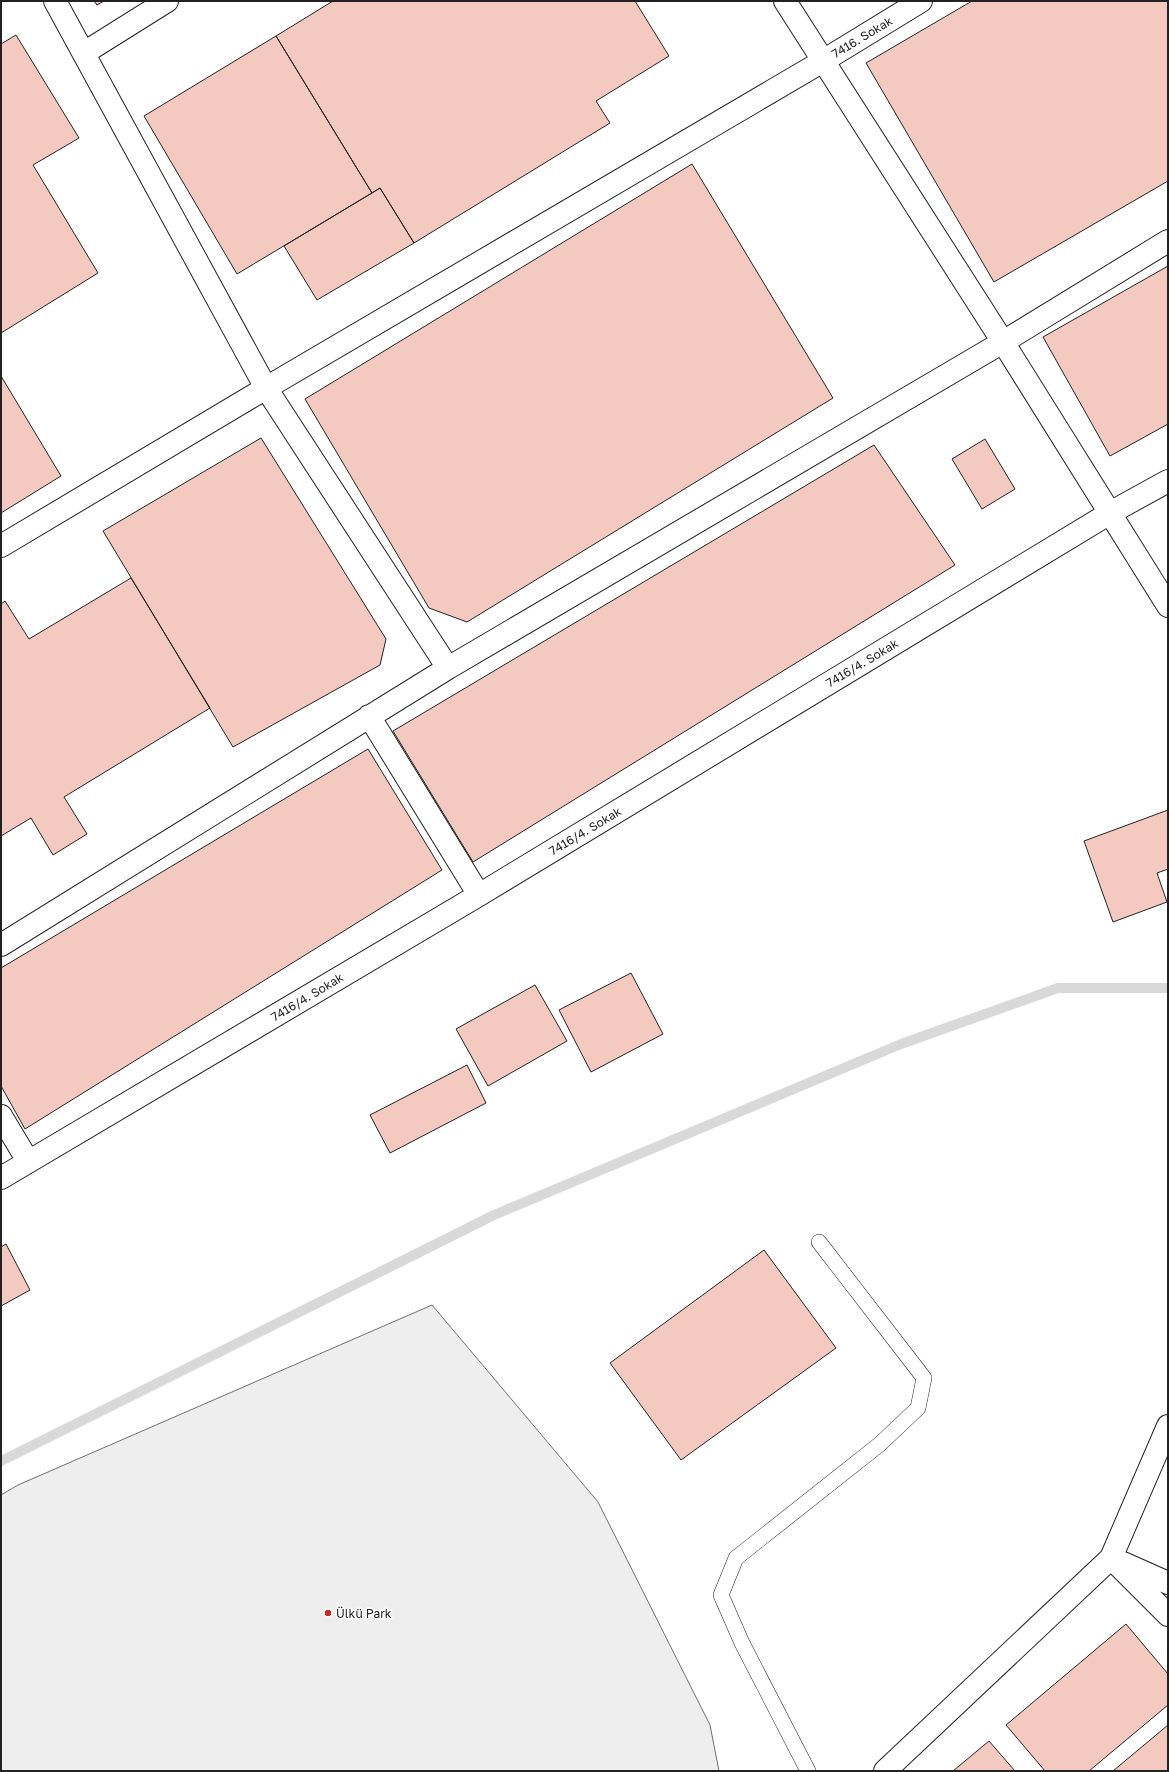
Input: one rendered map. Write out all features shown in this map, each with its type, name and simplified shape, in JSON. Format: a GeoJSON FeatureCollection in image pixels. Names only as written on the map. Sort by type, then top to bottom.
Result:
{"type":"FeatureCollection","features":[{"type":"Feature","properties":{"kind":"street"},"geometry":{"type":"LineString","coordinates":[[55,1],[266,388],[448,668]]}},
{"type":"Feature","properties":{"kind":"street"},"geometry":{"type":"LineString","coordinates":[[84,53],[167,1]]}},
{"type":"Feature","properties":{"kind":"street"},"geometry":{"type":"LineString","coordinates":[[785,1],[1003,342],[1168,606]]}},
{"type":"Feature","properties":{"kind":"street","name":"7416. Sokak"},"geometry":{"type":"LineString","coordinates":[[1,546],[266,388],[823,61],[921,1]]}},
{"type":"Feature","properties":{"kind":"street"},"geometry":{"type":"LineString","coordinates":[[1,945],[448,668],[1003,342],[1168,241]]}},
{"type":"Feature","properties":{"kind":"street","name":"7416/4. Sokak"},"geometry":{"type":"LineString","coordinates":[[1,1178],[479,895],[1110,513],[1168,481]]}},
{"type":"Feature","properties":{"kind":"street"},"geometry":{"type":"LineString","coordinates":[[369,716],[479,895]]}},
{"type":"Feature","properties":{"kind":"street"},"geometry":{"type":"LineString","coordinates":[[1,1116],[28,1161]]}},
{"type":"Feature","properties":{"kind":"street"},"geometry":{"type":"LineString","coordinates":[[885,1771],[1111,1558],[1168,1426]]}},
{"type":"Feature","properties":{"kind":"street"},"geometry":{"type":"LineString","coordinates":[[1111,1558],[1168,1583]]}},
{"type":"Feature","properties":{"kind":"street"},"geometry":{"type":"LineString","coordinates":[[1111,1558],[1168,1615]]}},
{"type":"Feature","properties":{"kind":"lane"},"geometry":{"type":"LineString","coordinates":[[808,1771],[742,1643],[721,1595],[736,1558],[880,1444],[918,1408],[924,1378],[819,1242]]}},
{"type":"Feature","properties":{"kind":"shaded area","name":"Ülkü Park"},"geometry":{"type":"Polygon","coordinates":[[[432,1305],[598,1502],[710,1725],[719,1771],[1,1771],[1,1495],[18,1485],[432,1305]]]}},
{"type":"Feature","properties":{"kind":"building"},"geometry":{"type":"Polygon","coordinates":[[[94,1],[104,1],[97,5],[94,1]]]}},
{"type":"Feature","properties":{"kind":"building"},"geometry":{"type":"Polygon","coordinates":[[[333,1],[635,1],[669,56],[596,101],[610,123],[414,243],[380,188],[372,193],[276,36],[333,1]]]}},
{"type":"Feature","properties":{"kind":"building"},"geometry":{"type":"Polygon","coordinates":[[[972,1],[1168,1],[1168,181],[994,282],[866,63],[972,1]]]}},
{"type":"Feature","properties":{"kind":"building"},"geometry":{"type":"Polygon","coordinates":[[[16,35],[79,138],[33,165],[98,273],[1,333],[1,44],[16,35]]]}},
{"type":"Feature","properties":{"kind":"building"},"geometry":{"type":"Polygon","coordinates":[[[276,36],[372,193],[237,274],[144,116],[276,36]]]}},
{"type":"Feature","properties":{"kind":"building"},"geometry":{"type":"Polygon","coordinates":[[[692,164],[833,398],[467,622],[429,608],[305,399],[692,164]]]}},
{"type":"Feature","properties":{"kind":"building"},"geometry":{"type":"Polygon","coordinates":[[[380,188],[414,243],[317,300],[284,246],[380,188]]]}},
{"type":"Feature","properties":{"kind":"building"},"geometry":{"type":"Polygon","coordinates":[[[1168,266],[1168,424],[1110,456],[1043,337],[1168,266]]]}},
{"type":"Feature","properties":{"kind":"building"},"geometry":{"type":"Polygon","coordinates":[[[1,376],[61,476],[1,513],[1,376]]]}},
{"type":"Feature","properties":{"kind":"building"},"geometry":{"type":"Polygon","coordinates":[[[261,438],[386,639],[380,665],[233,747],[103,531],[261,438]]]}},
{"type":"Feature","properties":{"kind":"building"},"geometry":{"type":"Polygon","coordinates":[[[985,439],[1015,489],[982,509],[952,459],[985,439]]]}},
{"type":"Feature","properties":{"kind":"building"},"geometry":{"type":"Polygon","coordinates":[[[874,445],[955,565],[473,862],[393,731],[874,445]]]}},
{"type":"Feature","properties":{"kind":"building"},"geometry":{"type":"Polygon","coordinates":[[[131,578],[210,708],[64,797],[87,834],[53,855],[31,818],[1,836],[1,604],[5,601],[29,639],[131,578]]]}},
{"type":"Feature","properties":{"kind":"building"},"geometry":{"type":"Polygon","coordinates":[[[368,749],[442,870],[25,1129],[1,1086],[1,968],[368,749]]]}},
{"type":"Feature","properties":{"kind":"building"},"geometry":{"type":"Polygon","coordinates":[[[1168,810],[1168,869],[1157,873],[1167,902],[1113,922],[1084,841],[1168,810]]]}},
{"type":"Feature","properties":{"kind":"building"},"geometry":{"type":"Polygon","coordinates":[[[631,973],[663,1034],[591,1072],[559,1010],[631,973]]]}},
{"type":"Feature","properties":{"kind":"building"},"geometry":{"type":"Polygon","coordinates":[[[535,985],[567,1041],[488,1086],[456,1029],[535,985]]]}},
{"type":"Feature","properties":{"kind":"building"},"geometry":{"type":"Polygon","coordinates":[[[467,1065],[486,1103],[390,1153],[370,1115],[467,1065]]]}},
{"type":"Feature","properties":{"kind":"building"},"geometry":{"type":"Polygon","coordinates":[[[6,1244],[30,1290],[1,1306],[1,1247],[6,1244]]]}},
{"type":"Feature","properties":{"kind":"building"},"geometry":{"type":"Polygon","coordinates":[[[764,1250],[836,1348],[681,1460],[610,1363],[764,1250]]]}},
{"type":"Feature","properties":{"kind":"building"},"geometry":{"type":"Polygon","coordinates":[[[1126,1624],[1168,1674],[1168,1705],[1089,1771],[1045,1771],[1006,1725],[1126,1624]]]}},
{"type":"Feature","properties":{"kind":"building"},"geometry":{"type":"Polygon","coordinates":[[[1168,1725],[1168,1771],[1113,1771],[1168,1725]]]}},
{"type":"Feature","properties":{"kind":"building"},"geometry":{"type":"Polygon","coordinates":[[[989,1741],[1015,1771],[953,1771],[989,1741]]]}},
{"type":"Feature","properties":{"kind":"waterway"},"geometry":{"type":"LineString","coordinates":[[1,1461],[494,1215],[901,1044],[1058,988],[1168,988]]}},
{"type":"Feature","properties":{"kind":"place","name":"Ülkü Park"},"geometry":{"type":"Point","coordinates":[328,1613]}}]}
